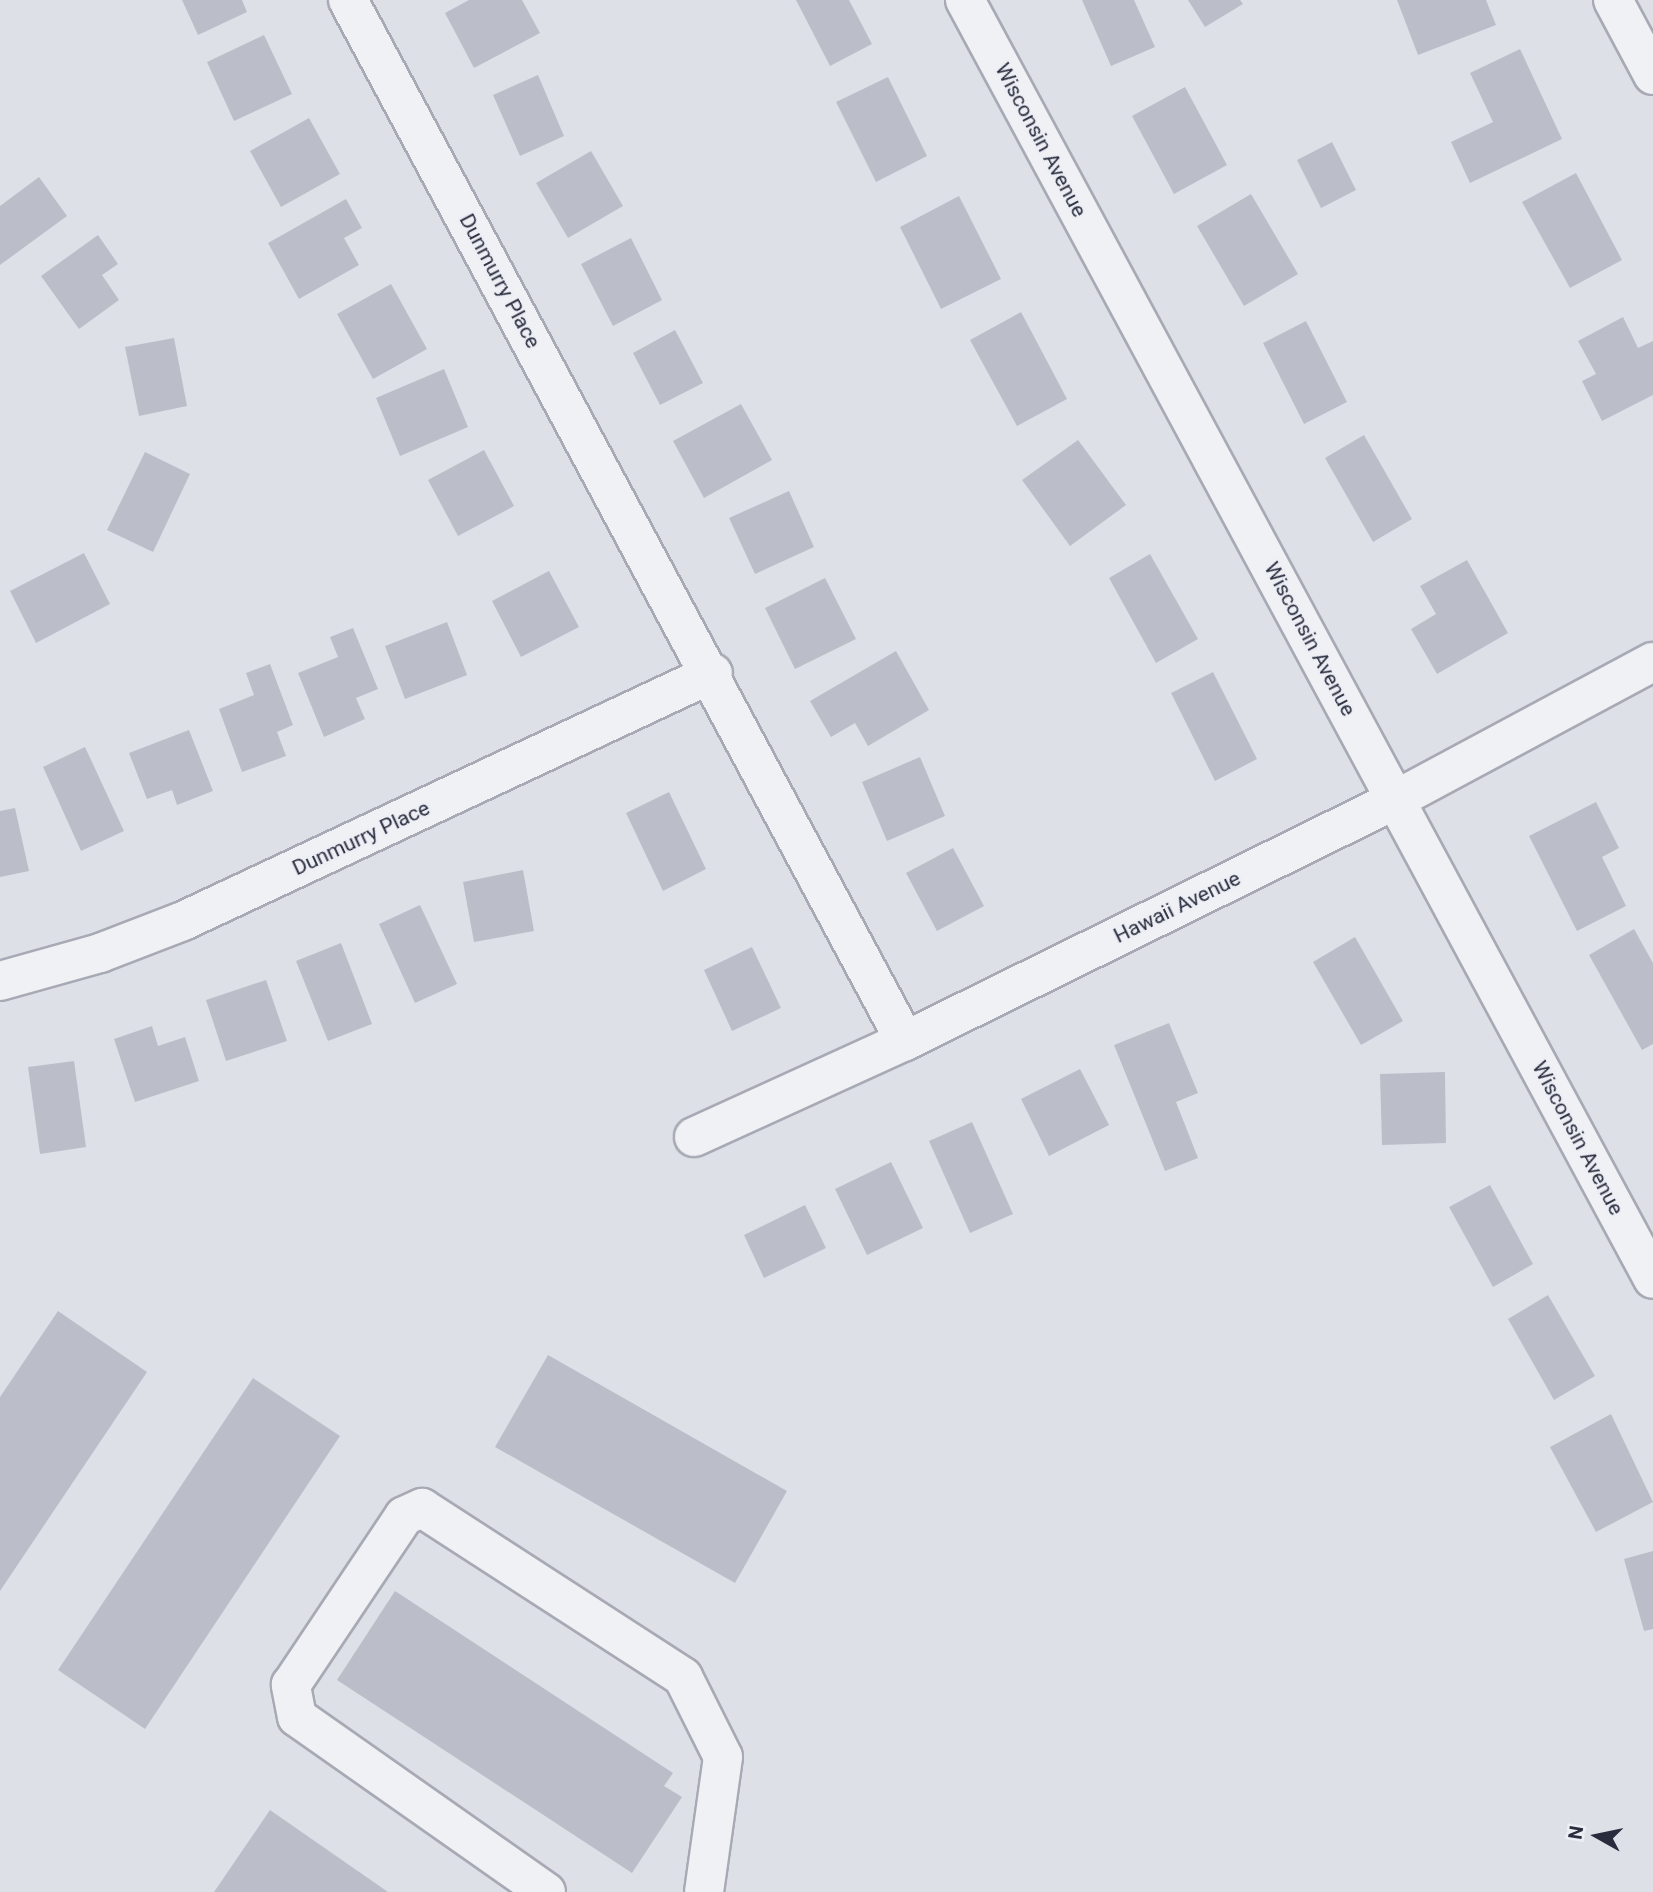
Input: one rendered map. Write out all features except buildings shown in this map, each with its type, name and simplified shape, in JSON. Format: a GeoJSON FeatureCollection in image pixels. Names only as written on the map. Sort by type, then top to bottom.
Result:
{"type":"FeatureCollection","features":[{"type":"Feature","properties":{"kind":"street","name":"Dunmurry Place"},"geometry":{"type":"LineString","coordinates":[[348,0],[713,673],[905,1041]]}},
{"type":"Feature","properties":{"kind":"street","name":"Wisconsin Avenue"},"geometry":{"type":"LineString","coordinates":[[965,0],[1653,1279]]}},
{"type":"Feature","properties":{"kind":"street"},"geometry":{"type":"LineString","coordinates":[[1612,0],[1653,75]]}},
{"type":"Feature","properties":{"kind":"street","name":"Hawaii Avenue"},"geometry":{"type":"LineString","coordinates":[[694,1137],[905,1041],[1397,799],[1653,662]]}},
{"type":"Feature","properties":{"kind":"street","name":"Dunmurry Place"},"geometry":{"type":"LineString","coordinates":[[0,981],[100,953],[183,921],[713,673]]}},
{"type":"Feature","properties":{"kind":"street"},"geometry":{"type":"LineString","coordinates":[[546,1892],[297,1717],[291,1685],[404,1516],[422,1508],[683,1677],[723,1757],[705,1892]]}}]}
